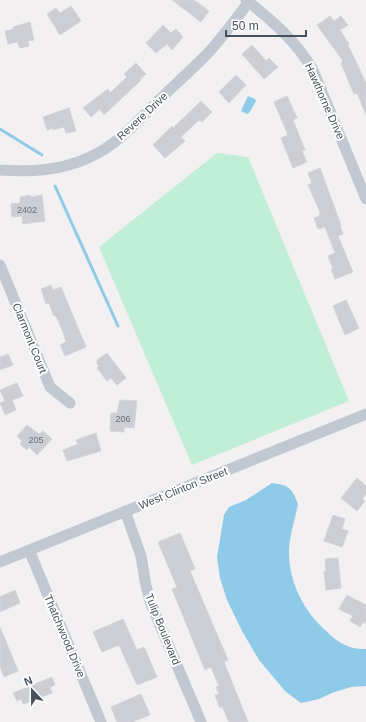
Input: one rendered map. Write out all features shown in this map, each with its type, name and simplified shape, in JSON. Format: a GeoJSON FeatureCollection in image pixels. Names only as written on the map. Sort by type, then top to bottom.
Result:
{"type":"FeatureCollection","features":[{"type":"Feature","properties":{"kind":"street","name":"Revere Drive"},"geometry":{"type":"LineString","coordinates":[[0,170],[36,171],[53,169],[89,158],[107,148],[132,127],[205,56],[248,1]]}},
{"type":"Feature","properties":{"kind":"street","name":"Hawthorne Drive"},"geometry":{"type":"LineString","coordinates":[[248,1],[274,22],[296,44],[313,70],[366,199]]}},
{"type":"Feature","properties":{"kind":"street","name":"Clarmont Court"},"geometry":{"type":"LineString","coordinates":[[0,265],[50,387],[70,403]]}},
{"type":"Feature","properties":{"kind":"street","name":"West Clinton Street"},"geometry":{"type":"LineString","coordinates":[[0,562],[366,414]]}},
{"type":"Feature","properties":{"kind":"street","name":"Tulip Boulevard"},"geometry":{"type":"LineString","coordinates":[[125,511],[141,556],[146,586],[151,604],[201,722]]}},
{"type":"Feature","properties":{"kind":"street","name":"Thatchwood Drive"},"geometry":{"type":"LineString","coordinates":[[28,550],[101,722]]}},
{"type":"Feature","properties":{"kind":"green space"},"geometry":{"type":"Polygon","coordinates":[[[217,153],[248,157],[349,401],[192,465],[99,247],[217,153]]]}},
{"type":"Feature","properties":{"kind":"water"},"geometry":{"type":"Polygon","coordinates":[[[248,96],[256,101],[247,114],[241,111],[248,96]]]}},
{"type":"Feature","properties":{"kind":"water"},"geometry":{"type":"Polygon","coordinates":[[[272,483],[289,488],[294,494],[298,504],[291,532],[289,561],[298,594],[310,614],[334,639],[349,647],[366,649],[366,686],[351,687],[319,699],[301,703],[285,691],[259,660],[242,631],[227,600],[220,578],[217,557],[224,515],[229,507],[246,500],[272,483]]]}},
{"type":"Feature","properties":{"kind":"building"},"geometry":{"type":"Polygon","coordinates":[[[172,0],[194,0],[209,11],[201,22],[172,0]]]}},
{"type":"Feature","properties":{"kind":"building"},"geometry":{"type":"Polygon","coordinates":[[[71,6],[81,21],[60,35],[47,14],[56,8],[60,13],[71,6]]]}},
{"type":"Feature","properties":{"kind":"building"},"geometry":{"type":"Polygon","coordinates":[[[330,16],[334,21],[341,16],[348,25],[340,30],[349,44],[348,45],[366,83],[366,115],[357,93],[354,94],[341,63],[343,61],[317,25],[330,16]]]}},
{"type":"Feature","properties":{"kind":"building"},"geometry":{"type":"Polygon","coordinates":[[[30,22],[34,40],[28,41],[29,46],[20,48],[17,42],[8,44],[5,31],[30,22]]]}},
{"type":"Feature","properties":{"kind":"building"},"geometry":{"type":"Polygon","coordinates":[[[163,25],[171,33],[176,29],[183,37],[172,50],[167,44],[156,53],[146,43],[163,25]]]}},
{"type":"Feature","properties":{"kind":"building"},"geometry":{"type":"Polygon","coordinates":[[[252,45],[266,61],[269,58],[278,67],[264,79],[242,54],[252,45]]]}},
{"type":"Feature","properties":{"kind":"building"},"geometry":{"type":"Polygon","coordinates":[[[136,63],[146,74],[140,79],[141,80],[104,115],[100,109],[91,117],[83,108],[108,89],[110,93],[127,77],[124,74],[136,63]]]}},
{"type":"Feature","properties":{"kind":"building"},"geometry":{"type":"Polygon","coordinates":[[[236,75],[246,85],[229,103],[219,92],[236,75]]]}},
{"type":"Feature","properties":{"kind":"building"},"geometry":{"type":"Polygon","coordinates":[[[287,96],[297,118],[293,120],[305,150],[302,151],[307,162],[293,168],[281,138],[288,135],[274,102],[287,96]]]}},
{"type":"Feature","properties":{"kind":"building"},"geometry":{"type":"Polygon","coordinates":[[[201,101],[212,112],[202,122],[199,120],[181,137],[185,141],[165,158],[153,145],[201,101]]]}},
{"type":"Feature","properties":{"kind":"building"},"geometry":{"type":"Polygon","coordinates":[[[69,108],[76,131],[66,133],[64,127],[47,130],[43,117],[69,108]]]}},
{"type":"Feature","properties":{"kind":"building"},"geometry":{"type":"Polygon","coordinates":[[[320,168],[341,225],[343,234],[338,236],[353,272],[335,279],[328,256],[335,253],[325,227],[318,229],[314,218],[320,216],[319,214],[321,214],[308,185],[312,183],[308,173],[320,168]]]}},
{"type":"Feature","properties":{"kind":"building"},"geometry":{"type":"Polygon","coordinates":[[[30,195],[31,197],[42,195],[45,221],[23,224],[22,216],[12,217],[11,204],[20,203],[20,197],[30,195]]]}},
{"type":"Feature","properties":{"kind":"building"},"geometry":{"type":"Polygon","coordinates":[[[51,285],[53,290],[61,287],[86,347],[65,356],[60,345],[66,342],[63,332],[49,303],[46,304],[41,289],[51,285]]]}},
{"type":"Feature","properties":{"kind":"building"},"geometry":{"type":"Polygon","coordinates":[[[346,300],[359,328],[345,335],[333,306],[346,300]]]}},
{"type":"Feature","properties":{"kind":"building"},"geometry":{"type":"Polygon","coordinates":[[[107,353],[126,378],[117,385],[111,378],[107,381],[97,368],[99,366],[97,364],[97,360],[107,353]]]}},
{"type":"Feature","properties":{"kind":"building"},"geometry":{"type":"Polygon","coordinates":[[[8,354],[13,365],[0,370],[0,357],[8,354]]]}},
{"type":"Feature","properties":{"kind":"building"},"geometry":{"type":"Polygon","coordinates":[[[17,383],[23,396],[12,400],[16,410],[5,415],[0,403],[5,401],[0,390],[17,383]]]}},
{"type":"Feature","properties":{"kind":"building"},"geometry":{"type":"Polygon","coordinates":[[[120,400],[137,401],[134,428],[124,427],[124,432],[110,431],[111,413],[117,413],[120,400]]]}},
{"type":"Feature","properties":{"kind":"building"},"geometry":{"type":"Polygon","coordinates":[[[27,425],[39,434],[43,431],[52,439],[37,455],[29,447],[27,450],[20,444],[22,441],[17,436],[27,425]]]}},
{"type":"Feature","properties":{"kind":"building"},"geometry":{"type":"Polygon","coordinates":[[[96,433],[101,451],[67,461],[63,450],[78,444],[76,440],[96,433]]]}},
{"type":"Feature","properties":{"kind":"building"},"geometry":{"type":"Polygon","coordinates":[[[357,478],[366,486],[366,494],[362,499],[365,501],[357,511],[341,498],[357,478]]]}},
{"type":"Feature","properties":{"kind":"building"},"geometry":{"type":"Polygon","coordinates":[[[333,515],[345,519],[342,529],[348,531],[342,547],[324,541],[333,515]]]}},
{"type":"Feature","properties":{"kind":"building"},"geometry":{"type":"Polygon","coordinates":[[[180,533],[195,569],[190,571],[228,660],[224,662],[248,722],[229,722],[222,706],[220,708],[215,695],[219,694],[216,687],[219,686],[211,667],[205,670],[172,589],[177,587],[158,542],[180,533]]]}},
{"type":"Feature","properties":{"kind":"building"},"geometry":{"type":"Polygon","coordinates":[[[338,558],[341,588],[326,590],[324,572],[326,571],[325,559],[338,558]]]}},
{"type":"Feature","properties":{"kind":"building"},"geometry":{"type":"Polygon","coordinates":[[[15,590],[20,603],[0,612],[0,597],[15,590]]]}},
{"type":"Feature","properties":{"kind":"building"},"geometry":{"type":"Polygon","coordinates":[[[347,595],[366,605],[366,624],[363,622],[360,627],[350,621],[353,616],[339,609],[347,595]]]}},
{"type":"Feature","properties":{"kind":"building"},"geometry":{"type":"Polygon","coordinates":[[[123,619],[137,650],[144,647],[157,677],[137,685],[119,645],[102,652],[93,632],[123,619]]]}},
{"type":"Feature","properties":{"kind":"building"},"geometry":{"type":"Polygon","coordinates":[[[0,627],[18,671],[4,677],[0,666],[0,627]]]}},
{"type":"Feature","properties":{"kind":"building"},"geometry":{"type":"Polygon","coordinates":[[[52,677],[55,685],[50,687],[52,693],[23,704],[21,699],[17,701],[13,693],[52,677]]]}},
{"type":"Feature","properties":{"kind":"building"},"geometry":{"type":"Polygon","coordinates":[[[141,694],[150,715],[132,722],[117,722],[111,707],[141,694]]]}},
{"type":"Feature","properties":{"kind":"waterway"},"geometry":{"type":"LineString","coordinates":[[0,129],[42,155]]}},
{"type":"Feature","properties":{"kind":"waterway"},"geometry":{"type":"LineString","coordinates":[[55,186],[118,326]]}}]}
